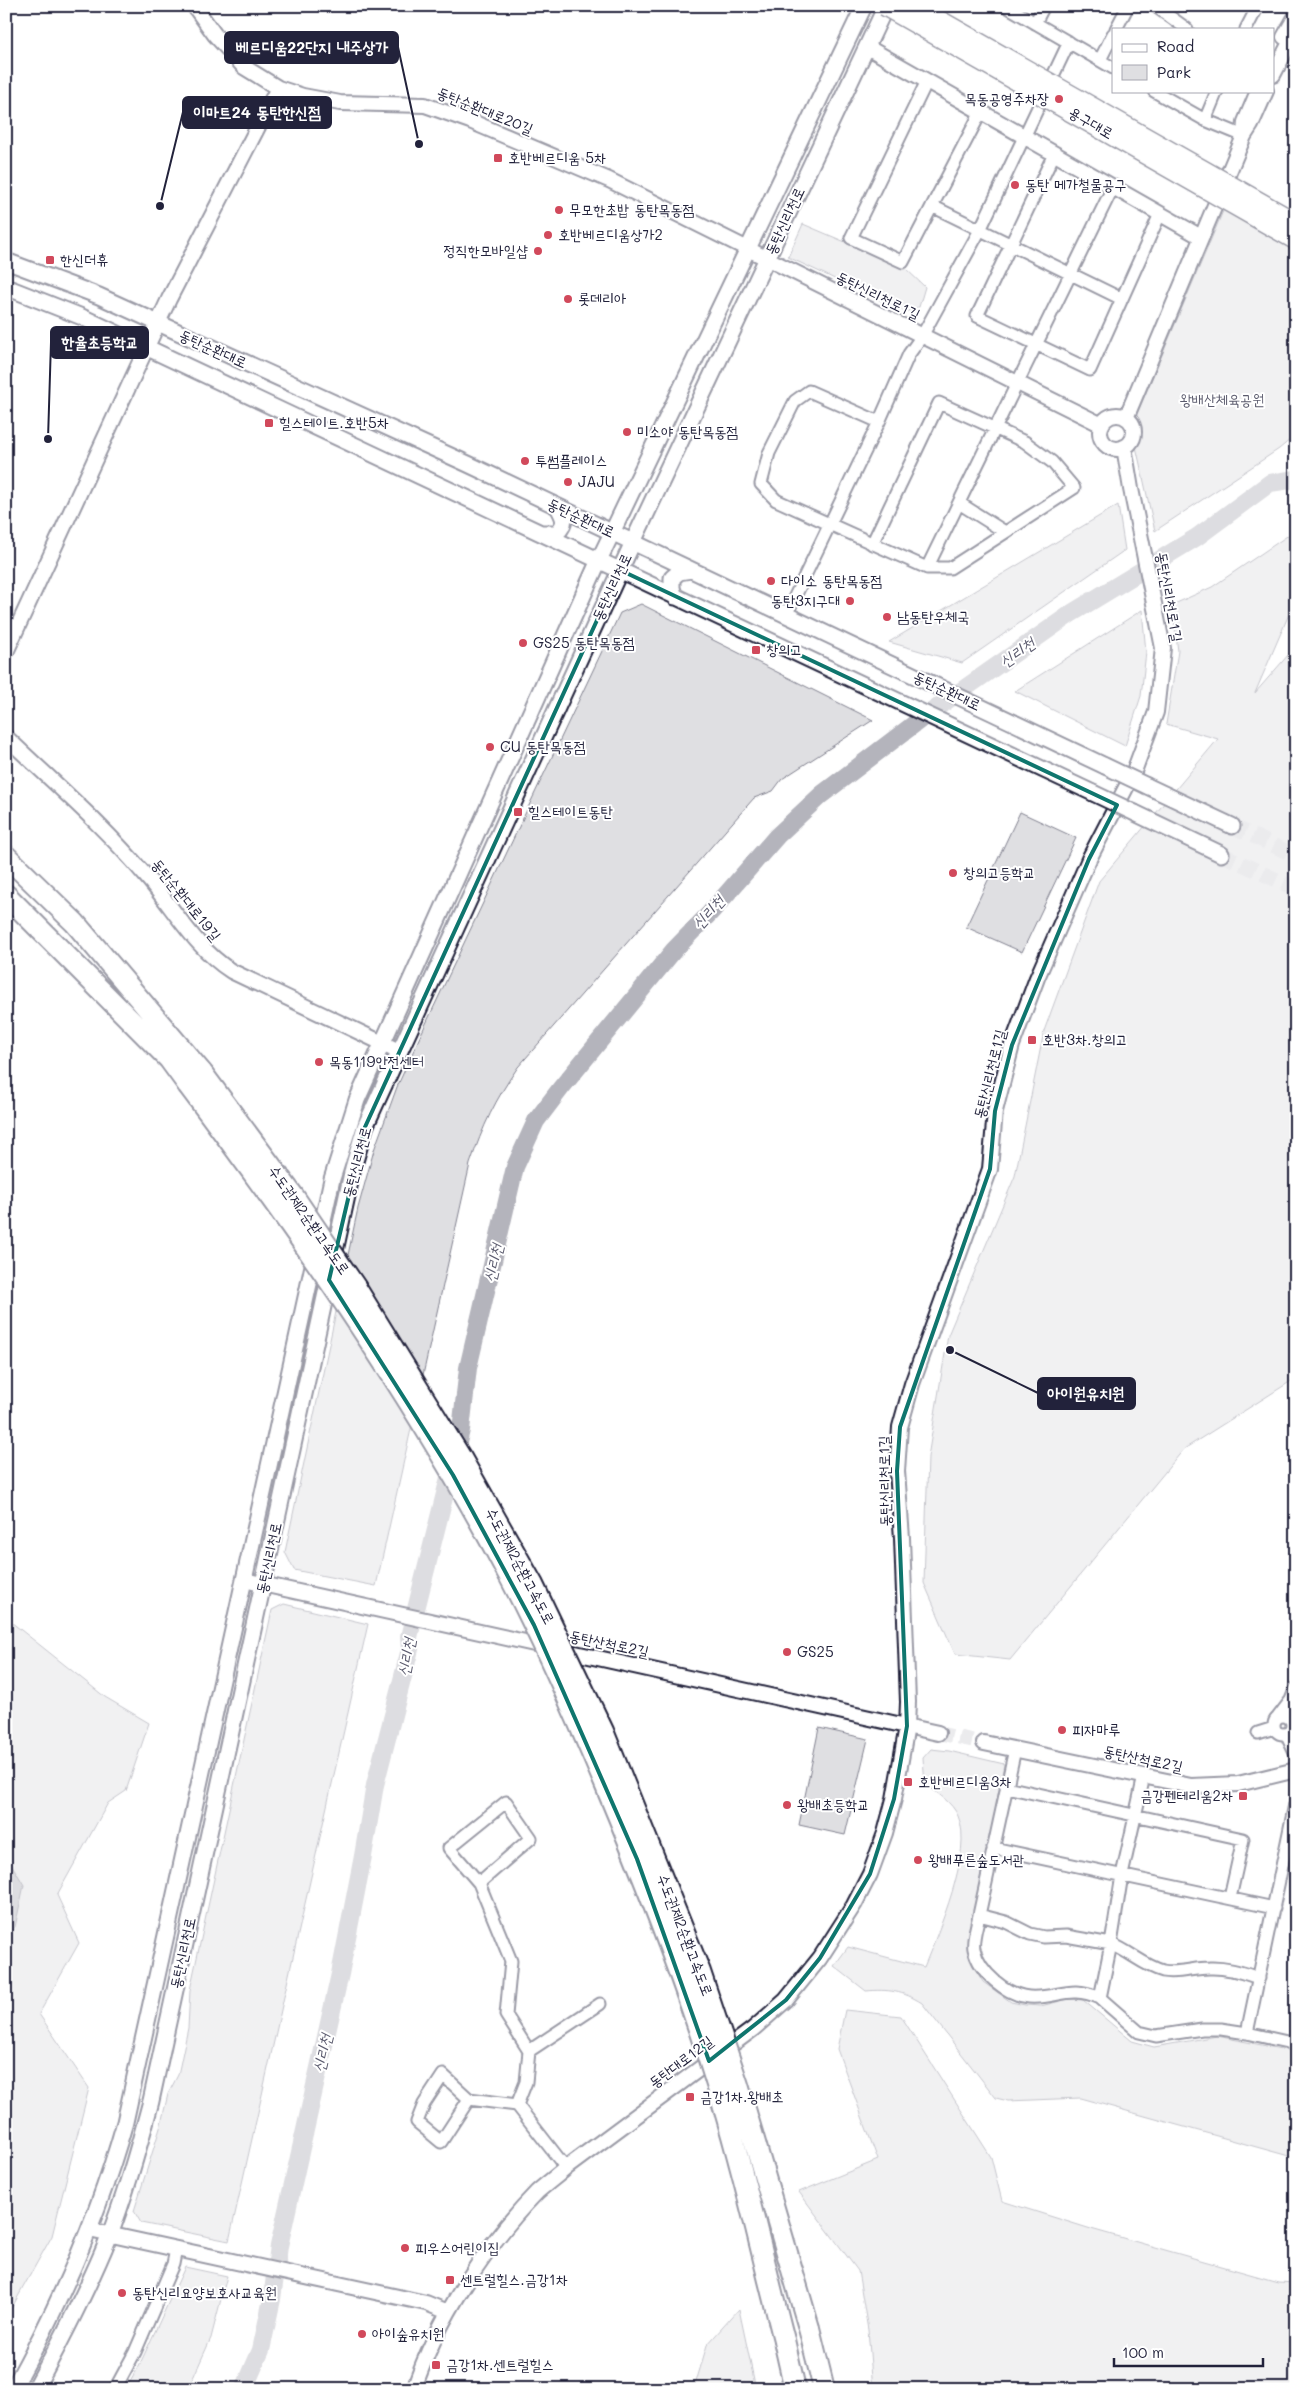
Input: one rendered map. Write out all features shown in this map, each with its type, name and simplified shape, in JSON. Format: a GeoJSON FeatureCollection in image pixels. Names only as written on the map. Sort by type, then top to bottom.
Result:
{"type":"FeatureCollection","features":[{"type":"Feature","properties":{"kind":"highway","name":"용구대로"},"geometry":{"type":"LineString","coordinates":[[886,6],[1296,240]]}},
{"type":"Feature","properties":{"kind":"highway","name":"용구대로"},"geometry":{"type":"LineString","coordinates":[[914,6],[1296,222]]}},
{"type":"Feature","properties":{"kind":"highway","name":"수도권제2순환고속도로"},"geometry":{"type":"LineString","coordinates":[[6,856],[75,923],[195,1079],[294,1197],[356,1288],[461,1458],[533,1585],[602,1731],[700,1972],[738,2085],[809,2328],[824,2389]]}},
{"type":"Feature","properties":{"kind":"highway","name":"수도권제2순환고속도로"},"geometry":{"type":"LineString","coordinates":[[6,895],[169,1059],[195,1079],[344,1302],[454,1475],[534,1625],[589,1745],[637,1859],[682,1980],[719,2091],[795,2389]]}},
{"type":"Feature","properties":{"kind":"main road","name":"동탄신리천로"},"geometry":{"type":"LineString","coordinates":[[12,2389],[46,2326],[89,2230],[125,2122],[332,1179],[357,1100],[599,560],[864,6]]}},
{"type":"Feature","properties":{"kind":"main road","name":"동탄신리천로"},"geometry":{"type":"LineString","coordinates":[[35,2389],[78,2307],[110,2235],[151,2102],[353,1168],[365,1128],[633,542],[886,6]]}},
{"type":"Feature","properties":{"kind":"main road","name":"동탄순환대로"},"geometry":{"type":"LineString","coordinates":[[6,261],[99,296],[558,507],[1232,826]]}},
{"type":"Feature","properties":{"kind":"main road","name":"동탄순환대로"},"geometry":{"type":"LineString","coordinates":[[6,287],[82,317],[147,347],[1221,854]]}},
{"type":"Feature","properties":{"kind":"main road"},"geometry":{"type":"LineString","coordinates":[[642,471],[642,483],[648,488],[662,481]]}},
{"type":"Feature","properties":{"kind":"main road"},"geometry":{"type":"LineString","coordinates":[[542,534],[557,532],[563,527],[565,518],[558,507]]}},
{"type":"Feature","properties":{"kind":"main road"},"geometry":{"type":"LineString","coordinates":[[675,596],[672,588],[672,578],[679,572],[691,570]]}},
{"type":"Feature","properties":{"kind":"main road"},"geometry":{"type":"LineString","coordinates":[[568,629],[576,624],[582,625],[589,639]]}},
{"type":"Feature","properties":{"kind":"main road"},"geometry":{"type":"LineString","coordinates":[[407,986],[407,996],[410,1001],[424,998]]}},
{"type":"Feature","properties":{"kind":"main road"},"geometry":{"type":"LineString","coordinates":[[357,1100],[369,1096],[373,1102],[372,1110]]}},
{"type":"Feature","properties":{"kind":"main road"},"geometry":{"type":"LineString","coordinates":[[255,1530],[264,1538],[274,1533]]}},
{"type":"Feature","properties":{"kind":"main road"},"geometry":{"type":"LineString","coordinates":[[232,1637],[243,1631],[251,1638]]}},
{"type":"Feature","properties":{"kind":"street","name":"동탄순환대로20길"},"geometry":{"type":"LineString","coordinates":[[194,6],[215,35],[244,66],[278,88],[303,96],[340,103],[425,104],[609,180],[747,249]]}},
{"type":"Feature","properties":{"kind":"street"},"geometry":{"type":"LineString","coordinates":[[1006,6],[1112,67]]}},
{"type":"Feature","properties":{"kind":"street"},"geometry":{"type":"LineString","coordinates":[[1035,23],[1044,6]]}},
{"type":"Feature","properties":{"kind":"street"},"geometry":{"type":"LineString","coordinates":[[1117,28],[1128,6]]}},
{"type":"Feature","properties":{"kind":"street"},"geometry":{"type":"LineString","coordinates":[[1155,6],[1185,28]]}},
{"type":"Feature","properties":{"kind":"street"},"geometry":{"type":"LineString","coordinates":[[1247,28],[1258,6]]}},
{"type":"Feature","properties":{"kind":"street"},"geometry":{"type":"LineString","coordinates":[[1274,55],[1296,16]]}},
{"type":"Feature","properties":{"kind":"street"},"geometry":{"type":"LineString","coordinates":[[1274,73],[1296,31]]}},
{"type":"Feature","properties":{"kind":"street"},"geometry":{"type":"LineString","coordinates":[[1100,60],[1112,36]]}},
{"type":"Feature","properties":{"kind":"street"},"geometry":{"type":"LineString","coordinates":[[786,615],[879,422],[909,354],[922,336],[980,230],[1022,136],[1069,42]]}},
{"type":"Feature","properties":{"kind":"street"},"geometry":{"type":"LineString","coordinates":[[867,47],[1202,237]]}},
{"type":"Feature","properties":{"kind":"street"},"geometry":{"type":"LineString","coordinates":[[927,81],[851,238],[903,262],[981,112]]}},
{"type":"Feature","properties":{"kind":"street"},"geometry":{"type":"LineString","coordinates":[[6,652],[158,323],[278,88]]}},
{"type":"Feature","properties":{"kind":"street"},"geometry":{"type":"LineString","coordinates":[[1156,92],[1205,120],[1244,136]]}},
{"type":"Feature","properties":{"kind":"street"},"geometry":{"type":"LineString","coordinates":[[1205,120],[1217,92]]}},
{"type":"Feature","properties":{"kind":"street"},"geometry":{"type":"LineString","coordinates":[[1244,136],[1245,122],[1258,92]]}},
{"type":"Feature","properties":{"kind":"street"},"geometry":{"type":"LineString","coordinates":[[1126,418],[1244,136],[1266,92]]}},
{"type":"Feature","properties":{"kind":"street"},"geometry":{"type":"LineString","coordinates":[[1054,154],[977,316],[1090,370],[1160,214]]}},
{"type":"Feature","properties":{"kind":"street"},"geometry":{"type":"LineString","coordinates":[[927,568],[1113,187]]}},
{"type":"Feature","properties":{"kind":"street"},"geometry":{"type":"LineString","coordinates":[[932,206],[1122,299]]}},
{"type":"Feature","properties":{"kind":"street","name":"동탄신리천로1길"},"geometry":{"type":"LineString","coordinates":[[747,249],[922,336],[1018,381],[1102,425]]}},
{"type":"Feature","properties":{"kind":"street"},"geometry":{"type":"LineString","coordinates":[[872,544],[939,403],[1025,442],[1052,462],[1074,488],[950,568],[927,568],[872,544],[776,500],[761,484],[769,452],[794,401],[809,391],[879,422]]}},
{"type":"Feature","properties":{"kind":"street"},"geometry":{"type":"LineString","coordinates":[[1116,415],[1126,418],[1134,431],[1132,440],[1124,447],[1114,449],[1105,444],[1101,435],[1102,425],[1106,420],[1116,415]]}},
{"type":"Feature","properties":{"kind":"street","name":"동탄신리천로1길"},"geometry":{"type":"LineString","coordinates":[[907,1726],[908,1670],[897,1472],[900,1427],[912,1384],[990,1170],[995,1112],[1012,1045],[1044,961],[1089,858],[1133,774],[1156,712],[1163,648],[1124,447]]}},
{"type":"Feature","properties":{"kind":"street"},"geometry":{"type":"LineString","coordinates":[[959,503],[1006,532]]}},
{"type":"Feature","properties":{"kind":"street","name":"동탄순환대로19길"},"geometry":{"type":"LineString","coordinates":[[6,737],[110,836],[146,876],[195,940],[215,961],[231,971],[399,1052]]}},
{"type":"Feature","properties":{"kind":"street","name":"동탄산척로2길"},"geometry":{"type":"LineString","coordinates":[[244,1580],[335,1602],[938,1733]]}},
{"type":"Feature","properties":{"kind":"street"},"geometry":{"type":"LineString","coordinates":[[1296,1688],[1280,1721],[1277,1733],[1286,1734],[1296,1755]]}},
{"type":"Feature","properties":{"kind":"street"},"geometry":{"type":"LineString","coordinates":[[1258,1733],[1280,1721]]}},
{"type":"Feature","properties":{"kind":"street","name":"동탄대로12길"},"geometry":{"type":"LineString","coordinates":[[414,2389],[448,2312],[490,2249],[538,2191],[566,2168],[753,2029],[786,2000],[820,1958],[854,1905],[870,1874],[894,1798],[907,1726]]}},
{"type":"Feature","properties":{"kind":"street","name":"동탄산척로2길"},"geometry":{"type":"LineString","coordinates":[[984,1743],[1205,1787],[1238,1784],[1296,1770]]}},
{"type":"Feature","properties":{"kind":"street"},"geometry":{"type":"LineString","coordinates":[[1015,1749],[979,1915],[974,1948],[980,1964],[993,1978],[1013,1993],[1029,1997],[1076,1991],[1089,1993],[1100,1998],[1139,2032],[1156,2036],[1202,2029],[1221,2029],[1296,2044]]}},
{"type":"Feature","properties":{"kind":"street"},"geometry":{"type":"LineString","coordinates":[[1100,1998],[1134,1814],[1144,1776]]}},
{"type":"Feature","properties":{"kind":"street"},"geometry":{"type":"LineString","coordinates":[[1006,1787],[1134,1814],[1243,1840],[1230,1898]]}},
{"type":"Feature","properties":{"kind":"street"},"geometry":{"type":"LineString","coordinates":[[1247,2033],[1296,1799]]}},
{"type":"Feature","properties":{"kind":"street"},"geometry":{"type":"LineString","coordinates":[[479,1883],[531,1838],[506,1802],[449,1848],[479,1883],[511,1961],[506,2015],[529,2051],[526,2082],[517,2105]]}},
{"type":"Feature","properties":{"kind":"street"},"geometry":{"type":"LineString","coordinates":[[993,1848],[1274,1908]]}},
{"type":"Feature","properties":{"kind":"street"},"geometry":{"type":"LineString","coordinates":[[979,1915],[1006,1922],[1030,1934],[1044,1937],[1066,1936],[1111,1944],[1126,1950],[1161,1970],[1175,1972],[1211,1968],[1228,1969],[1258,1978]]}},
{"type":"Feature","properties":{"kind":"street"},"geometry":{"type":"LineString","coordinates":[[529,2051],[600,2004]]}},
{"type":"Feature","properties":{"kind":"street"},"geometry":{"type":"LineString","coordinates":[[469,2099],[441,2142],[417,2122],[424,2104],[443,2075],[469,2099],[517,2105],[566,2168]]}},
{"type":"Feature","properties":{"kind":"street"},"geometry":{"type":"LineString","coordinates":[[89,2230],[426,2303],[448,2312]]}},
{"type":"Feature","properties":{"kind":"street"},"geometry":{"type":"LineString","coordinates":[[116,2389],[135,2352],[173,2264],[176,2250]]}},
{"type":"Feature","properties":{"kind":"highlighted area"},"geometry":{"type":"Polygon","coordinates":[[[620,570],[1117,805],[1089,859],[1012,1045],[995,1111],[990,1169],[900,1427],[897,1471],[907,1726],[894,1799],[870,1874],[820,1958],[786,2000],[709,2061],[637,1859],[534,1625],[453,1475],[329,1280],[365,1127],[620,570]]]}},
{"type":"Feature","properties":{"kind":"green space","name":"왕배산체육공원"},"geometry":{"type":"Polygon","coordinates":[[[1226,204],[1296,240],[1296,435],[1279,449],[1155,531],[1135,442],[1137,414],[1226,204]]]}},
{"type":"Feature","properties":{"kind":"green space"},"geometry":{"type":"Polygon","coordinates":[[[803,224],[904,267],[925,287],[919,307],[905,312],[788,257],[803,224]]]}},
{"type":"Feature","properties":{"kind":"green space"},"geometry":{"type":"Polygon","coordinates":[[[1118,505],[1125,550],[962,663],[889,642],[1118,505]]]}},
{"type":"Feature","properties":{"kind":"green space"},"geometry":{"type":"Polygon","coordinates":[[[1296,530],[1296,598],[1255,693],[1296,646],[1296,1378],[1184,1449],[1010,1660],[955,1654],[924,1583],[928,1457],[948,1335],[1015,1176],[1044,1031],[1099,881],[1218,739],[1166,724],[1178,651],[1172,605],[1212,587],[1296,530]]]}},
{"type":"Feature","properties":{"kind":"green space"},"geometry":{"type":"Polygon","coordinates":[[[641,604],[873,720],[782,779],[773,791],[754,798],[518,1067],[490,1114],[470,1164],[376,1586],[294,1570],[285,1552],[358,1208],[374,1150],[397,1087],[422,1032],[620,613],[641,604]]]}},
{"type":"Feature","properties":{"kind":"green space"},"geometry":{"type":"Polygon","coordinates":[[[1142,610],[1146,652],[1141,696],[1125,746],[1015,691],[1142,610]]]}},
{"type":"Feature","properties":{"kind":"green space"},"geometry":{"type":"Polygon","coordinates":[[[1020,812],[1076,838],[1022,952],[966,927],[1020,812]]]}},
{"type":"Feature","properties":{"kind":"green space"},"geometry":{"type":"Polygon","coordinates":[[[284,1604],[368,1624],[229,2241],[141,2223],[134,2211],[160,2128],[168,2094],[178,2075],[188,2028],[190,1990],[272,1610],[284,1604]]]}},
{"type":"Feature","properties":{"kind":"green space"},"geometry":{"type":"Polygon","coordinates":[[[6,1618],[105,1697],[149,1723],[126,1791],[108,1803],[57,1895],[79,1943],[39,2014],[89,2088],[52,2236],[6,2318],[6,1618]]]}},
{"type":"Feature","properties":{"kind":"green space"},"geometry":{"type":"Polygon","coordinates":[[[819,1728],[868,1739],[845,1835],[799,1825],[819,1728]]]}},
{"type":"Feature","properties":{"kind":"green space"},"geometry":{"type":"Polygon","coordinates":[[[931,1749],[949,1751],[1004,1764],[969,1951],[975,1968],[983,1982],[1011,2002],[1025,2005],[1041,2006],[1068,1999],[1083,2000],[1132,2041],[1154,2047],[1217,2036],[1296,2052],[1296,2158],[1080,2098],[1008,2101],[996,2098],[922,2003],[895,1992],[881,1990],[866,1991],[834,1966],[848,1947],[924,1967],[945,1913],[958,1870],[962,1831],[956,1811],[944,1798],[925,1784],[923,1758],[931,1749]]]}},
{"type":"Feature","properties":{"kind":"green space"},"geometry":{"type":"Polygon","coordinates":[[[845,2010],[901,2016],[991,2157],[1002,2201],[1091,2229],[1278,2282],[1296,2283],[1296,2389],[873,2389],[868,2330],[858,2271],[799,2192],[878,2160],[837,2049],[845,2010]]]}},
{"type":"Feature","properties":{"kind":"green space"},"geometry":{"type":"Polygon","coordinates":[[[185,2267],[227,2276],[211,2338],[188,2389],[126,2389],[138,2368],[185,2267]]]}},
{"type":"Feature","properties":{"kind":"green space"},"geometry":{"type":"Polygon","coordinates":[[[739,2309],[756,2389],[694,2389],[707,2345],[739,2309]]]}},
{"type":"Feature","properties":{"kind":"shaded area"},"geometry":{"type":"Polygon","coordinates":[[[6,1861],[10,1862],[24,1885],[15,1927],[6,1935],[6,1861]]]}},
{"type":"Feature","properties":{"kind":"waterway","name":"신리천"},"geometry":{"type":"LineString","coordinates":[[244,2389],[261,2350],[272,2299],[279,2246],[340,1974],[375,1785],[410,1649],[409,1637],[461,1430],[468,1368],[515,1167],[536,1121],[674,950],[710,913],[777,836],[821,795],[921,719],[1072,613],[1197,537],[1270,483],[1296,479]]}},
{"type":"Feature","properties":{"kind":"tunnel"},"geometry":{"type":"LineString","coordinates":[[1232,826],[1296,856]]}},
{"type":"Feature","properties":{"kind":"tunnel"},"geometry":{"type":"LineString","coordinates":[[1221,854],[1296,889]]}},
{"type":"Feature","properties":{"kind":"tunnel"},"geometry":{"type":"LineString","coordinates":[[938,1733],[984,1743]]}},
{"type":"Feature","properties":{"kind":"place","name":"목동공영주차장"},"geometry":{"type":"Point","coordinates":[1059,99]}},
{"type":"Feature","properties":{"kind":"place","name":"베르디움22단지 내주상가"},"geometry":{"type":"Point","coordinates":[419,144]}},
{"type":"Feature","properties":{"kind":"place","name":"호반베르디움 5차"},"geometry":{"type":"Point","coordinates":[498,158]}},
{"type":"Feature","properties":{"kind":"place","name":"동탄 메가철물공구"},"geometry":{"type":"Point","coordinates":[1015,185]}},
{"type":"Feature","properties":{"kind":"place","name":"이마트24 동탄한신점"},"geometry":{"type":"Point","coordinates":[160,206]}},
{"type":"Feature","properties":{"kind":"place","name":"무모한초밥 동탄목동점"},"geometry":{"type":"Point","coordinates":[559,210]}},
{"type":"Feature","properties":{"kind":"place","name":"호반베르디움상가2"},"geometry":{"type":"Point","coordinates":[548,235]}},
{"type":"Feature","properties":{"kind":"place","name":"정직한모바일샵"},"geometry":{"type":"Point","coordinates":[538,251]}},
{"type":"Feature","properties":{"kind":"place","name":"한신더휴"},"geometry":{"type":"Point","coordinates":[50,260]}},
{"type":"Feature","properties":{"kind":"place","name":"롯데리아"},"geometry":{"type":"Point","coordinates":[568,299]}},
{"type":"Feature","properties":{"kind":"place","name":"힐스테이트.호반5차"},"geometry":{"type":"Point","coordinates":[269,423]}},
{"type":"Feature","properties":{"kind":"place","name":"미소야 동탄목동점"},"geometry":{"type":"Point","coordinates":[627,432]}},
{"type":"Feature","properties":{"kind":"place","name":"한율초등학교"},"geometry":{"type":"Point","coordinates":[48,439]}},
{"type":"Feature","properties":{"kind":"place","name":"투썸플레이스"},"geometry":{"type":"Point","coordinates":[525,461]}},
{"type":"Feature","properties":{"kind":"place","name":"JAJU"},"geometry":{"type":"Point","coordinates":[568,482]}},
{"type":"Feature","properties":{"kind":"place","name":"다이소 동탄목동점"},"geometry":{"type":"Point","coordinates":[771,581]}},
{"type":"Feature","properties":{"kind":"place","name":"동탄3지구대"},"geometry":{"type":"Point","coordinates":[850,601]}},
{"type":"Feature","properties":{"kind":"place","name":"남동탄우체국"},"geometry":{"type":"Point","coordinates":[887,617]}},
{"type":"Feature","properties":{"kind":"place","name":"GS25 동탄목동점"},"geometry":{"type":"Point","coordinates":[523,643]}},
{"type":"Feature","properties":{"kind":"place","name":"창의고"},"geometry":{"type":"Point","coordinates":[756,650]}},
{"type":"Feature","properties":{"kind":"place","name":"CU 동탄목동점"},"geometry":{"type":"Point","coordinates":[490,747]}},
{"type":"Feature","properties":{"kind":"place","name":"힐스테이트동탄"},"geometry":{"type":"Point","coordinates":[518,812]}},
{"type":"Feature","properties":{"kind":"place","name":"창의고등학교"},"geometry":{"type":"Point","coordinates":[953,873]}},
{"type":"Feature","properties":{"kind":"place","name":"호반3차.창의고"},"geometry":{"type":"Point","coordinates":[1032,1040]}},
{"type":"Feature","properties":{"kind":"place","name":"목동119안전센터"},"geometry":{"type":"Point","coordinates":[319,1062]}},
{"type":"Feature","properties":{"kind":"place","name":"아이원유치원"},"geometry":{"type":"Point","coordinates":[950,1350]}},
{"type":"Feature","properties":{"kind":"place","name":"GS25"},"geometry":{"type":"Point","coordinates":[787,1652]}},
{"type":"Feature","properties":{"kind":"place","name":"피자마루"},"geometry":{"type":"Point","coordinates":[1062,1730]}},
{"type":"Feature","properties":{"kind":"place","name":"호반베르디움3차"},"geometry":{"type":"Point","coordinates":[908,1782]}},
{"type":"Feature","properties":{"kind":"place","name":"금강펜테리움2차"},"geometry":{"type":"Point","coordinates":[1243,1796]}},
{"type":"Feature","properties":{"kind":"place","name":"왕배초등학교"},"geometry":{"type":"Point","coordinates":[787,1805]}},
{"type":"Feature","properties":{"kind":"place","name":"왕배푸른숲도서관"},"geometry":{"type":"Point","coordinates":[918,1860]}},
{"type":"Feature","properties":{"kind":"place","name":"금강1차.왕배초"},"geometry":{"type":"Point","coordinates":[690,2097]}},
{"type":"Feature","properties":{"kind":"place","name":"피우스어린이집"},"geometry":{"type":"Point","coordinates":[405,2248]}},
{"type":"Feature","properties":{"kind":"place","name":"센트럴힐스.금강1차"},"geometry":{"type":"Point","coordinates":[450,2280]}},
{"type":"Feature","properties":{"kind":"place","name":"동탄신리요양보호사교육원"},"geometry":{"type":"Point","coordinates":[122,2293]}},
{"type":"Feature","properties":{"kind":"place","name":"아이숲유치원"},"geometry":{"type":"Point","coordinates":[362,2334]}},
{"type":"Feature","properties":{"kind":"place","name":"금강1차.센트럴힐스"},"geometry":{"type":"Point","coordinates":[436,2365]}}]}
